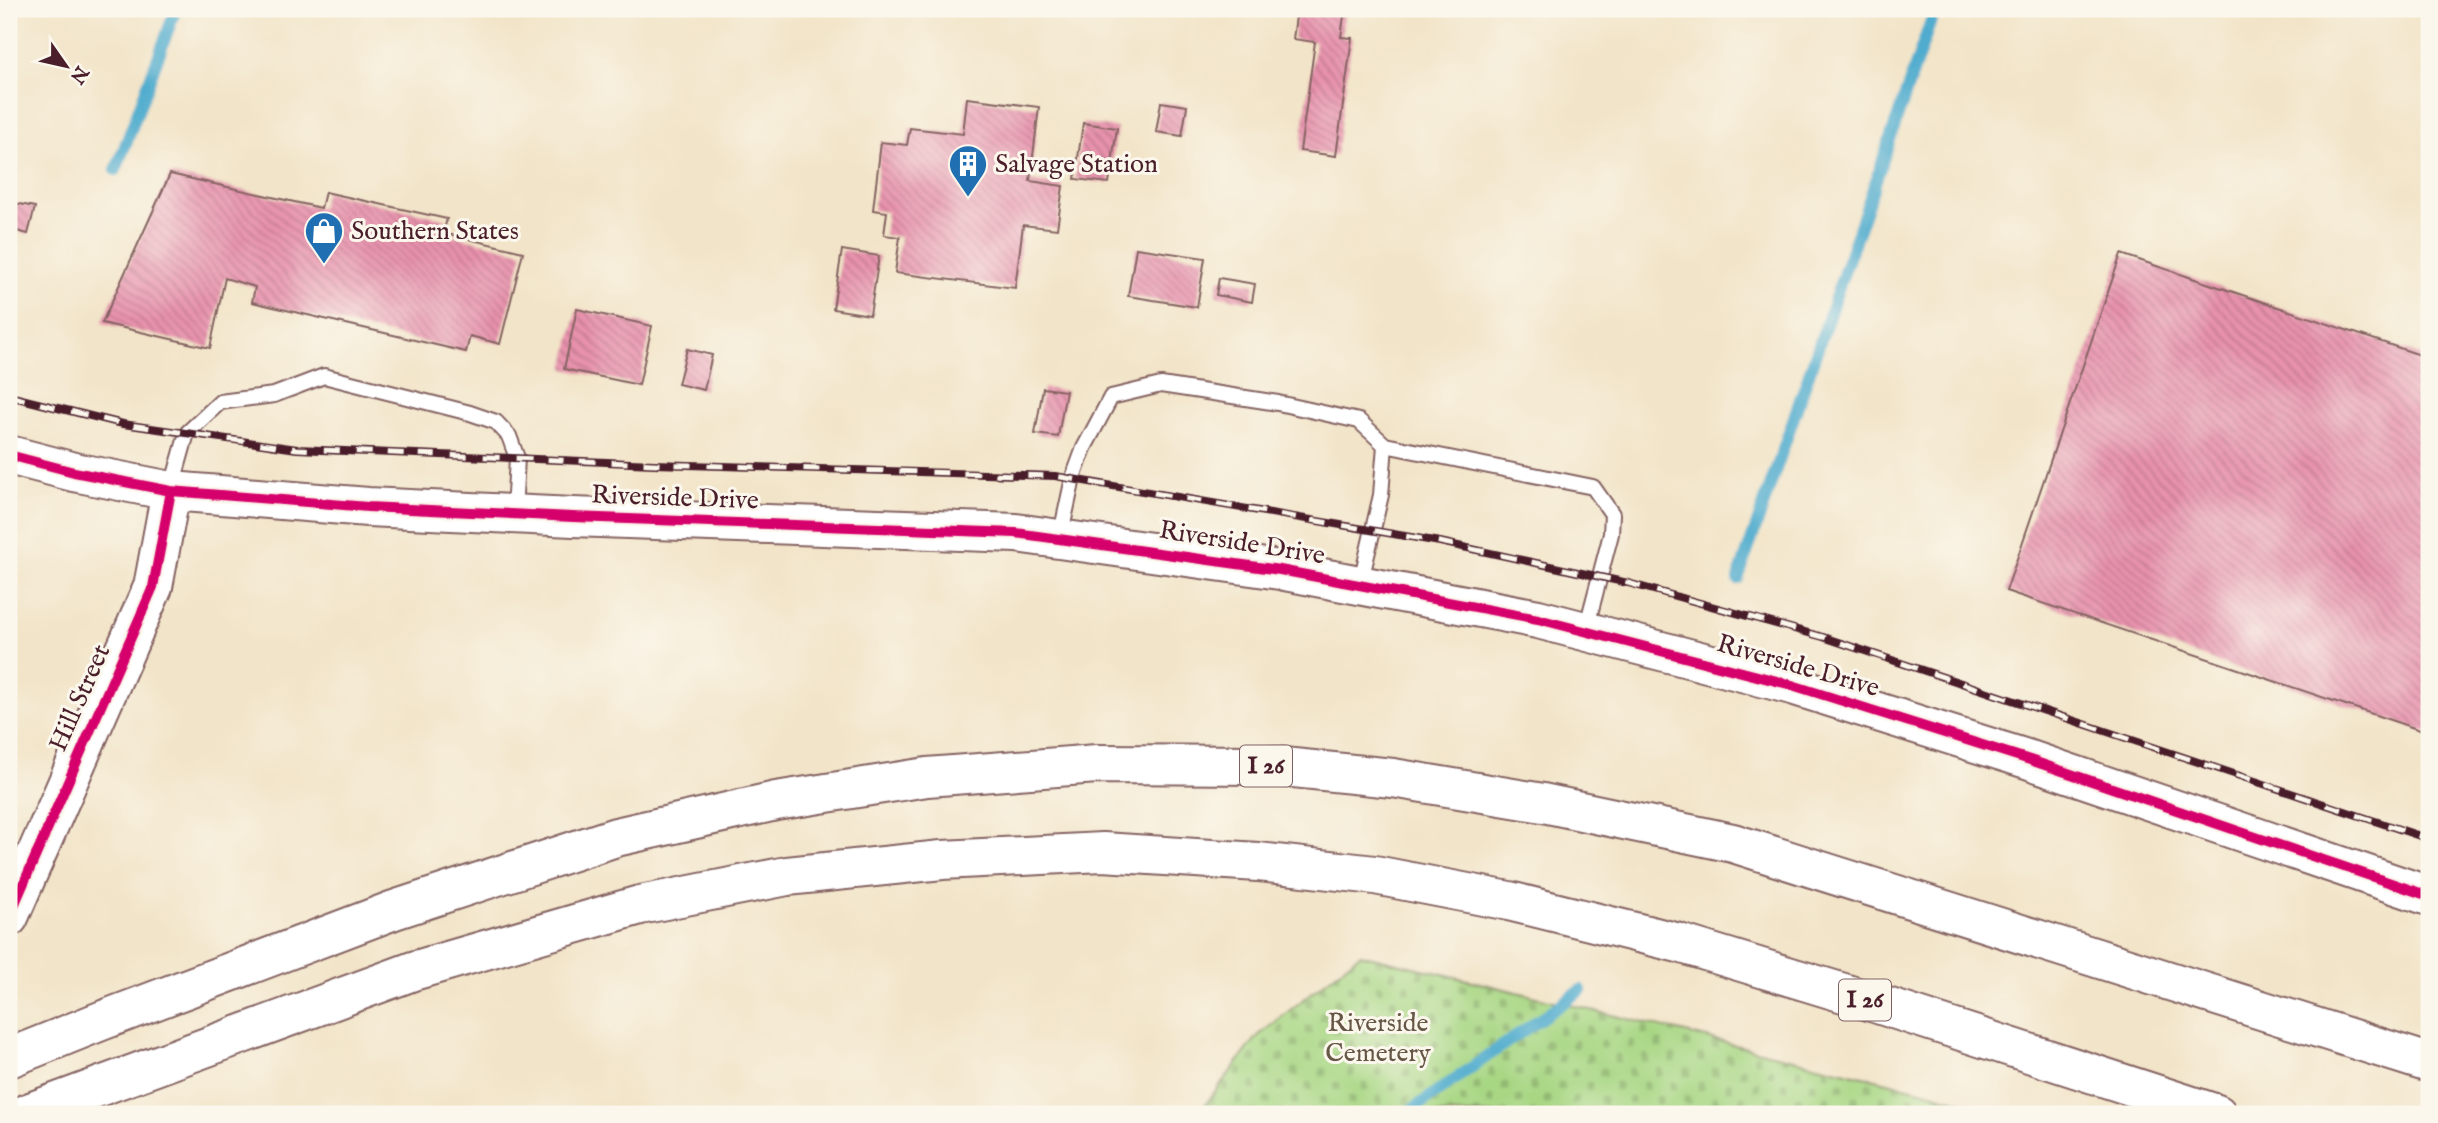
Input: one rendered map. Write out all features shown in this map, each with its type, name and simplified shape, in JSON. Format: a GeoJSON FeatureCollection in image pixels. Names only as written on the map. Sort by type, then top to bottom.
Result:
{"type":"FeatureCollection","features":[{"type":"Feature","properties":{"kind":"main road","name":"Riverside Drive"},"geometry":{"type":"LineString","coordinates":[[9,455],[74,472],[170,491],[368,507],[1016,533],[1280,570],[1538,619],[1805,689],[2030,760],[2429,896]]}},
{"type":"Feature","properties":{"kind":"main road","name":"Hill Street"},"geometry":{"type":"LineString","coordinates":[[9,917],[153,587],[170,491]]}},
{"type":"Feature","properties":{"kind":"main road","name":"I 26"},"geometry":{"type":"LineString","coordinates":[[9,1058],[394,910],[616,837],[776,801],[927,778],[1097,764],[1263,765],[1393,778],[1543,803],[1733,843],[2429,1063]]}},
{"type":"Feature","properties":{"kind":"main road","name":"I 26"},"geometry":{"type":"LineString","coordinates":[[25,1114],[413,971],[640,905],[787,876],[942,860],[1103,852],[1258,862],[1375,875],[1509,901],[1679,943],[1847,994],[2217,1114]]}},
{"type":"Feature","properties":{"kind":"lane"},"geometry":{"type":"LineString","coordinates":[[170,491],[187,433],[220,402],[274,395],[324,376],[496,422],[509,436],[517,458],[514,514]]}},
{"type":"Feature","properties":{"kind":"lane"},"geometry":{"type":"LineString","coordinates":[[1060,539],[1073,478],[1084,448],[1111,397],[1161,385],[1278,403],[1359,421],[1385,445],[1593,487],[1612,514],[1611,534],[1586,631]]}},
{"type":"Feature","properties":{"kind":"lane"},"geometry":{"type":"LineString","coordinates":[[1360,585],[1381,495],[1385,445]]}},
{"type":"Feature","properties":{"kind":"green space","name":"Riverside Cemetery"},"geometry":{"type":"Polygon","coordinates":[[[1360,954],[1925,1091],[2002,1114],[1198,1114],[1258,1036],[1360,954]]]}},
{"type":"Feature","properties":{"kind":"building"},"geometry":{"type":"Polygon","coordinates":[[[1297,9],[1345,9],[1341,37],[1352,38],[1336,156],[1300,151],[1315,42],[1293,39],[1297,9]]]}},
{"type":"Feature","properties":{"kind":"building","name":"Salvage Station"},"geometry":{"type":"Polygon","coordinates":[[[967,98],[1039,107],[1030,181],[1063,186],[1057,229],[1023,225],[1015,288],[895,273],[900,237],[884,235],[887,212],[873,210],[881,142],[907,145],[910,128],[963,134],[967,98]]]}},
{"type":"Feature","properties":{"kind":"building"},"geometry":{"type":"Polygon","coordinates":[[[1161,102],[1187,106],[1182,136],[1156,132],[1161,102]]]}},
{"type":"Feature","properties":{"kind":"building"},"geometry":{"type":"Polygon","coordinates":[[[1083,123],[1117,128],[1109,183],[1075,179],[1083,123]]]}},
{"type":"Feature","properties":{"kind":"building","name":"Southern States"},"geometry":{"type":"Polygon","coordinates":[[[170,174],[321,208],[325,192],[447,219],[443,233],[523,252],[500,344],[470,336],[466,352],[252,302],[255,287],[225,278],[210,348],[102,323],[170,174]]]}},
{"type":"Feature","properties":{"kind":"building"},"geometry":{"type":"Polygon","coordinates":[[[9,202],[35,207],[28,234],[9,229],[9,202]]]}},
{"type":"Feature","properties":{"kind":"building"},"geometry":{"type":"Polygon","coordinates":[[[1136,248],[1205,258],[1197,307],[1128,296],[1136,248]]]}},
{"type":"Feature","properties":{"kind":"building"},"geometry":{"type":"Polygon","coordinates":[[[842,250],[879,256],[870,315],[833,309],[842,250]]]}},
{"type":"Feature","properties":{"kind":"building"},"geometry":{"type":"Polygon","coordinates":[[[2121,254],[2429,358],[2429,733],[2006,591],[2121,254]]]}},
{"type":"Feature","properties":{"kind":"building"},"geometry":{"type":"Polygon","coordinates":[[[1219,278],[1255,284],[1252,302],[1216,295],[1219,278]]]}},
{"type":"Feature","properties":{"kind":"building"},"geometry":{"type":"Polygon","coordinates":[[[577,309],[652,326],[639,385],[564,369],[577,309]]]}},
{"type":"Feature","properties":{"kind":"building"},"geometry":{"type":"Polygon","coordinates":[[[687,349],[712,355],[704,390],[678,384],[687,349]]]}},
{"type":"Feature","properties":{"kind":"building"},"geometry":{"type":"Polygon","coordinates":[[[1043,388],[1066,391],[1058,437],[1035,434],[1043,388]]]}},
{"type":"Feature","properties":{"kind":"waterway"},"geometry":{"type":"LineString","coordinates":[[116,170],[176,9]]}},
{"type":"Feature","properties":{"kind":"waterway"},"geometry":{"type":"LineString","coordinates":[[1738,579],[1935,9]]}},
{"type":"Feature","properties":{"kind":"waterway"},"geometry":{"type":"LineString","coordinates":[[1406,1114],[1581,990]]}},
{"type":"Feature","properties":{"kind":"railway"},"geometry":{"type":"LineString","coordinates":[[9,396],[123,424],[297,449],[654,464],[1055,476],[1440,542],[1628,583],[1823,637],[2429,839]]}},
{"type":"Feature","properties":{"kind":"cycle path"},"geometry":{"type":"LineString","coordinates":[[9,455],[74,472],[171,491],[368,507],[1016,533],[1280,570],[1538,619],[1792,685],[2030,760],[2429,896]]}},
{"type":"Feature","properties":{"kind":"cycle path"},"geometry":{"type":"LineString","coordinates":[[9,917],[153,587],[171,491]]}},
{"type":"Feature","properties":{"kind":"place","name":"Salvage Station"},"geometry":{"type":"Point","coordinates":[968,198]}},
{"type":"Feature","properties":{"kind":"place","name":"Southern States"},"geometry":{"type":"Point","coordinates":[324,265]}}]}
